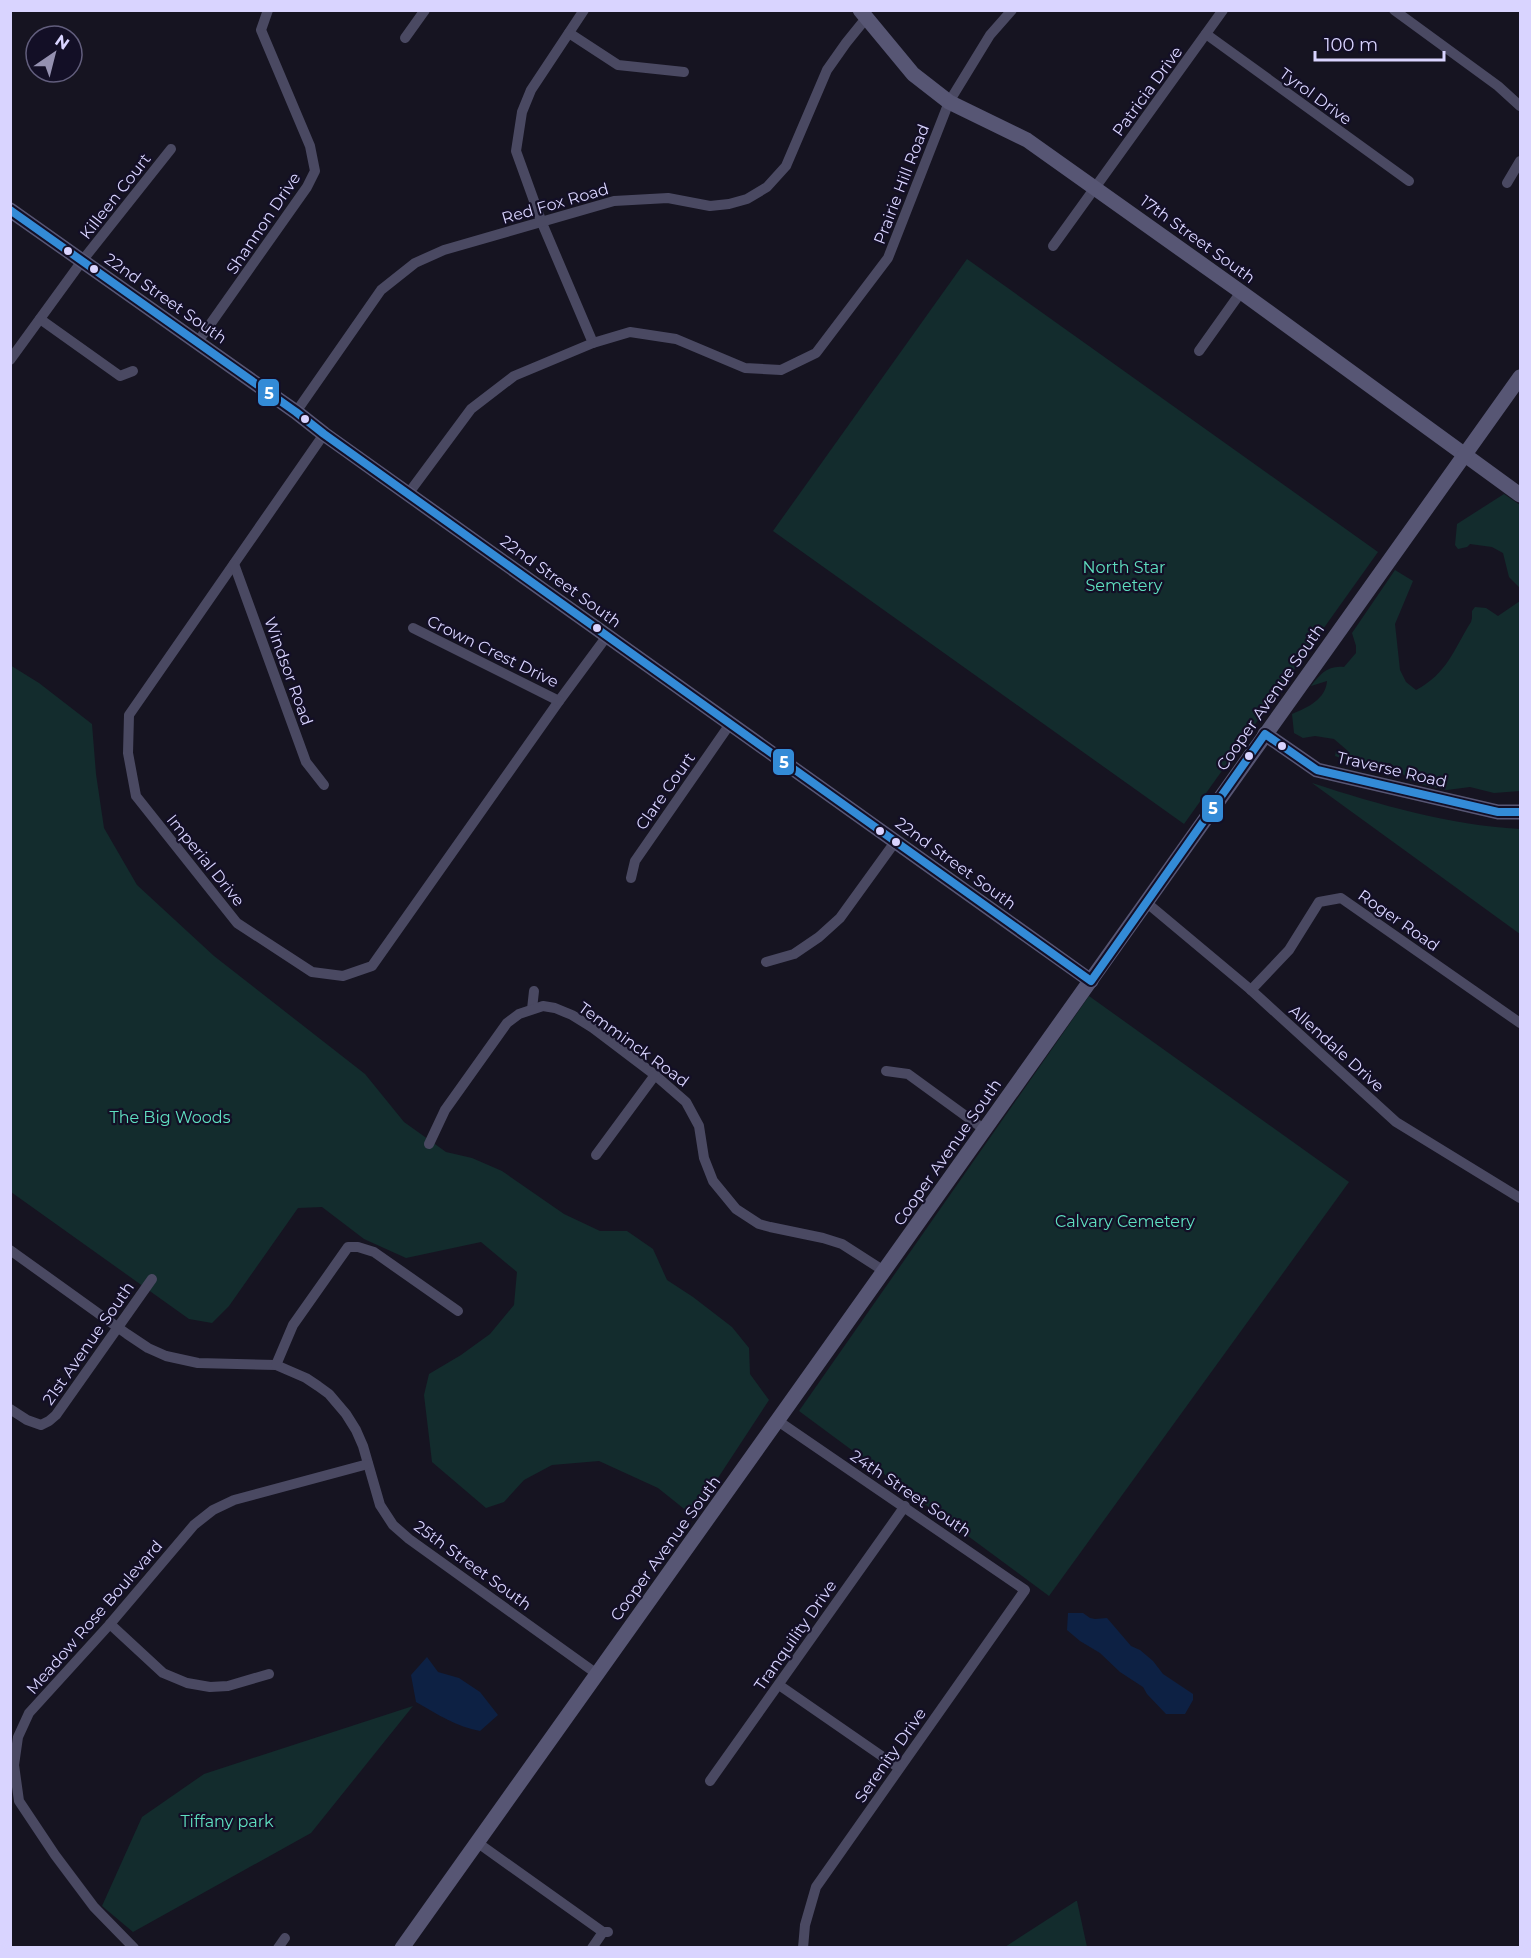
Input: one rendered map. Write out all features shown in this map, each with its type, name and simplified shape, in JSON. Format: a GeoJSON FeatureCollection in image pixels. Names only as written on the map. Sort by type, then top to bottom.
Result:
{"type":"FeatureCollection","features":[{"type":"Feature","properties":{"kind":"street","name":"Shannon Drive"},"geometry":{"type":"LineString","coordinates":[[197,344],[307,187],[315,171],[310,146],[261,30],[268,10]]}},
{"type":"Feature","properties":{"kind":"street"},"geometry":{"type":"LineString","coordinates":[[405,38],[425,10]]}},
{"type":"Feature","properties":{"kind":"street"},"geometry":{"type":"LineString","coordinates":[[584,10],[531,90],[522,112],[516,151],[542,223],[593,344]]}},
{"type":"Feature","properties":{"kind":"street","name":"Prairie Hill Road"},"geometry":{"type":"LineString","coordinates":[[408,494],[471,410],[514,376],[593,344],[630,332],[675,339],[745,368],[781,370],[816,353],[888,258],[949,102],[990,35],[1012,10]]}},
{"type":"Feature","properties":{"kind":"street","name":"Patricia Drive"},"geometry":{"type":"LineString","coordinates":[[1053,246],[1223,10]]}},
{"type":"Feature","properties":{"kind":"street"},"geometry":{"type":"LineString","coordinates":[[1394,10],[1498,86],[1521,106]]}},
{"type":"Feature","properties":{"kind":"street","name":"17th Street South"},"geometry":{"type":"LineString","coordinates":[[864,14],[913,74],[949,102],[1027,140],[1521,495]]}},
{"type":"Feature","properties":{"kind":"street","name":"Red Fox Road"},"geometry":{"type":"LineString","coordinates":[[296,412],[381,290],[415,263],[444,250],[614,201],[668,198],[710,206],[747,199],[766,187],[786,166],[827,70],[864,14]]}},
{"type":"Feature","properties":{"kind":"street"},"geometry":{"type":"LineString","coordinates":[[568,33],[618,65],[684,72]]}},
{"type":"Feature","properties":{"kind":"street","name":"Tyrol Drive"},"geometry":{"type":"LineString","coordinates":[[1206,34],[1409,181]]}},
{"type":"Feature","properties":{"kind":"street","name":"Killeen Court"},"geometry":{"type":"LineString","coordinates":[[10,360],[82,261],[171,149]]}},
{"type":"Feature","properties":{"kind":"street"},"geometry":{"type":"LineString","coordinates":[[1507,183],[1521,161]]}},
{"type":"Feature","properties":{"kind":"street","name":"22nd Street South"},"geometry":{"type":"LineString","coordinates":[[10,210],[1090,981]]}},
{"type":"Feature","properties":{"kind":"street"},"geometry":{"type":"LineString","coordinates":[[1199,351],[1241,292]]}},
{"type":"Feature","properties":{"kind":"street"},"geometry":{"type":"LineString","coordinates":[[40,319],[120,376],[133,371]]}},
{"type":"Feature","properties":{"kind":"street","name":"Cooper Avenue South"},"geometry":{"type":"LineString","coordinates":[[402,1947],[1521,377]]}},
{"type":"Feature","properties":{"kind":"street","name":"Imperial Drive"},"geometry":{"type":"LineString","coordinates":[[324,434],[129,715],[128,753],[136,796],[237,923],[312,972],[343,976],[372,966],[607,636]]}},
{"type":"Feature","properties":{"kind":"street","name":"Windsor Road"},"geometry":{"type":"LineString","coordinates":[[234,564],[306,762],[324,785]]}},
{"type":"Feature","properties":{"kind":"street","name":"Crown Crest Drive"},"geometry":{"type":"LineString","coordinates":[[413,628],[559,701]]}},
{"type":"Feature","properties":{"kind":"street","name":"Clare Court"},"geometry":{"type":"LineString","coordinates":[[631,878],[635,861],[730,724]]}},
{"type":"Feature","properties":{"kind":"street","name":"Traverse Road"},"geometry":{"type":"LineString","coordinates":[[1265,734],[1317,770],[1498,812],[1521,812]]}},
{"type":"Feature","properties":{"kind":"street"},"geometry":{"type":"LineString","coordinates":[[766,962],[794,954],[819,937],[840,918],[895,842]]}},
{"type":"Feature","properties":{"kind":"street","name":"Roger Road"},"geometry":{"type":"LineString","coordinates":[[1251,990],[1288,950],[1319,902],[1341,898],[1521,1023]]}},
{"type":"Feature","properties":{"kind":"street","name":"Allendale Drive"},"geometry":{"type":"LineString","coordinates":[[1147,903],[1251,990],[1396,1122],[1521,1198]]}},
{"type":"Feature","properties":{"kind":"street"},"geometry":{"type":"LineString","coordinates":[[429,1144],[445,1110],[500,1031],[519,1014],[531,1009],[534,991]]}},
{"type":"Feature","properties":{"kind":"street","name":"Temminck Road"},"geometry":{"type":"LineString","coordinates":[[531,1009],[543,1006],[572,1015],[655,1075],[686,1102],[699,1126],[704,1158],[713,1181],[736,1209],[759,1224],[842,1244],[884,1271]]}},
{"type":"Feature","properties":{"kind":"street"},"geometry":{"type":"LineString","coordinates":[[886,1071],[908,1074],[985,1130]]}},
{"type":"Feature","properties":{"kind":"street"},"geometry":{"type":"LineString","coordinates":[[596,1155],[655,1075]]}},
{"type":"Feature","properties":{"kind":"street"},"geometry":{"type":"LineString","coordinates":[[276,1365],[293,1325],[348,1247],[358,1247],[374,1252],[458,1311]]}},
{"type":"Feature","properties":{"kind":"street","name":"25th Street South"},"geometry":{"type":"LineString","coordinates":[[10,1250],[148,1348],[166,1356],[198,1363],[276,1365],[306,1378],[328,1394],[346,1414],[356,1430],[380,1505],[393,1525],[409,1539],[597,1674]]}},
{"type":"Feature","properties":{"kind":"street","name":"21st Avenue South"},"geometry":{"type":"LineString","coordinates":[[12,1410],[27,1420],[41,1425],[56,1415],[152,1279]]}},
{"type":"Feature","properties":{"kind":"street","name":"24th Street South"},"geometry":{"type":"LineString","coordinates":[[778,1421],[1025,1590]]}},
{"type":"Feature","properties":{"kind":"street","name":"Meadow Rose Boulevard"},"geometry":{"type":"LineString","coordinates":[[134,1947],[94,1907],[15,1803],[14,1765],[18,1737],[29,1713],[110,1624],[195,1525],[213,1510],[234,1500],[368,1464]]}},
{"type":"Feature","properties":{"kind":"street","name":"Tranquility Drive"},"geometry":{"type":"LineString","coordinates":[[710,1781],[905,1506]]}},
{"type":"Feature","properties":{"kind":"street","name":"Serenity Drive"},"geometry":{"type":"LineString","coordinates":[[803,1947],[805,1925],[816,1887],[1025,1590]]}},
{"type":"Feature","properties":{"kind":"street"},"geometry":{"type":"LineString","coordinates":[[110,1624],[163,1673],[187,1683],[210,1687],[228,1686],[269,1674]]}},
{"type":"Feature","properties":{"kind":"street"},"geometry":{"type":"LineString","coordinates":[[779,1685],[899,1768]]}},
{"type":"Feature","properties":{"kind":"street"},"geometry":{"type":"LineString","coordinates":[[478,1843],[606,1932],[592,1947]]}},
{"type":"Feature","properties":{"kind":"street"},"geometry":{"type":"LineString","coordinates":[[278,1947],[285,1938]]}},
{"type":"Feature","properties":{"kind":"green space","name":"North Star Semetery"},"geometry":{"type":"Polygon","coordinates":[[[967,259],[1378,552],[1184,824],[773,531],[967,259]]]}},
{"type":"Feature","properties":{"kind":"green space"},"geometry":{"type":"Polygon","coordinates":[[[1504,494],[1520,505],[1520,588],[1509,577],[1503,553],[1492,547],[1470,544],[1458,549],[1455,545],[1457,524],[1504,494]]]}},
{"type":"Feature","properties":{"kind":"green space"},"geometry":{"type":"Polygon","coordinates":[[[1395,570],[1413,581],[1395,624],[1400,670],[1406,682],[1416,690],[1427,684],[1443,669],[1471,622],[1472,611],[1475,607],[1486,608],[1498,616],[1520,601],[1520,791],[1494,793],[1470,787],[1447,790],[1428,786],[1411,781],[1390,763],[1362,766],[1335,756],[1336,751],[1348,751],[1334,739],[1315,736],[1303,738],[1294,733],[1292,714],[1309,706],[1323,693],[1327,681],[1311,686],[1321,674],[1333,667],[1344,667],[1356,653],[1352,633],[1395,570]]]}},
{"type":"Feature","properties":{"kind":"green space","name":"The Big Woods"},"geometry":{"type":"Polygon","coordinates":[[[10,665],[39,683],[92,724],[104,828],[137,885],[214,956],[365,1074],[404,1122],[446,1152],[472,1158],[502,1171],[564,1214],[600,1231],[627,1231],[653,1249],[667,1280],[732,1327],[749,1348],[750,1374],[769,1400],[693,1516],[658,1488],[599,1461],[552,1465],[524,1480],[504,1502],[486,1508],[432,1462],[424,1395],[429,1374],[490,1334],[514,1305],[517,1272],[481,1242],[406,1258],[364,1239],[322,1207],[298,1208],[229,1306],[212,1323],[189,1319],[11,1192],[10,665]]]}},
{"type":"Feature","properties":{"kind":"green space"},"geometry":{"type":"Polygon","coordinates":[[[1312,783],[1415,813],[1493,827],[1520,829],[1520,934],[1312,783]]]}},
{"type":"Feature","properties":{"kind":"green space","name":"Calvary Cemetery"},"geometry":{"type":"Polygon","coordinates":[[[1089,996],[1349,1182],[1049,1596],[799,1411],[1089,996]]]}},
{"type":"Feature","properties":{"kind":"green space","name":"Tiffany park"},"geometry":{"type":"Polygon","coordinates":[[[413,1706],[311,1833],[133,1932],[102,1906],[142,1817],[204,1774],[413,1706]]]}},
{"type":"Feature","properties":{"kind":"green space"},"geometry":{"type":"Polygon","coordinates":[[[1076,1901],[1087,1947],[1005,1947],[1076,1901]]]}},
{"type":"Feature","properties":{"kind":"water"},"geometry":{"type":"Polygon","coordinates":[[[1068,1613],[1083,1613],[1095,1619],[1107,1618],[1131,1646],[1153,1661],[1163,1674],[1193,1694],[1193,1700],[1185,1714],[1166,1714],[1143,1687],[1120,1672],[1100,1653],[1067,1630],[1068,1613]]]}},
{"type":"Feature","properties":{"kind":"water"},"geometry":{"type":"Polygon","coordinates":[[[427,1657],[438,1672],[459,1678],[480,1692],[498,1715],[480,1731],[455,1723],[416,1702],[411,1675],[427,1657]]]}},
{"type":"Feature","properties":{"kind":"transit line","name":"5"},"geometry":{"type":"LineString","coordinates":[[10,210],[1091,981],[1265,734],[1317,770],[1498,812],[1520,812]]}}]}
